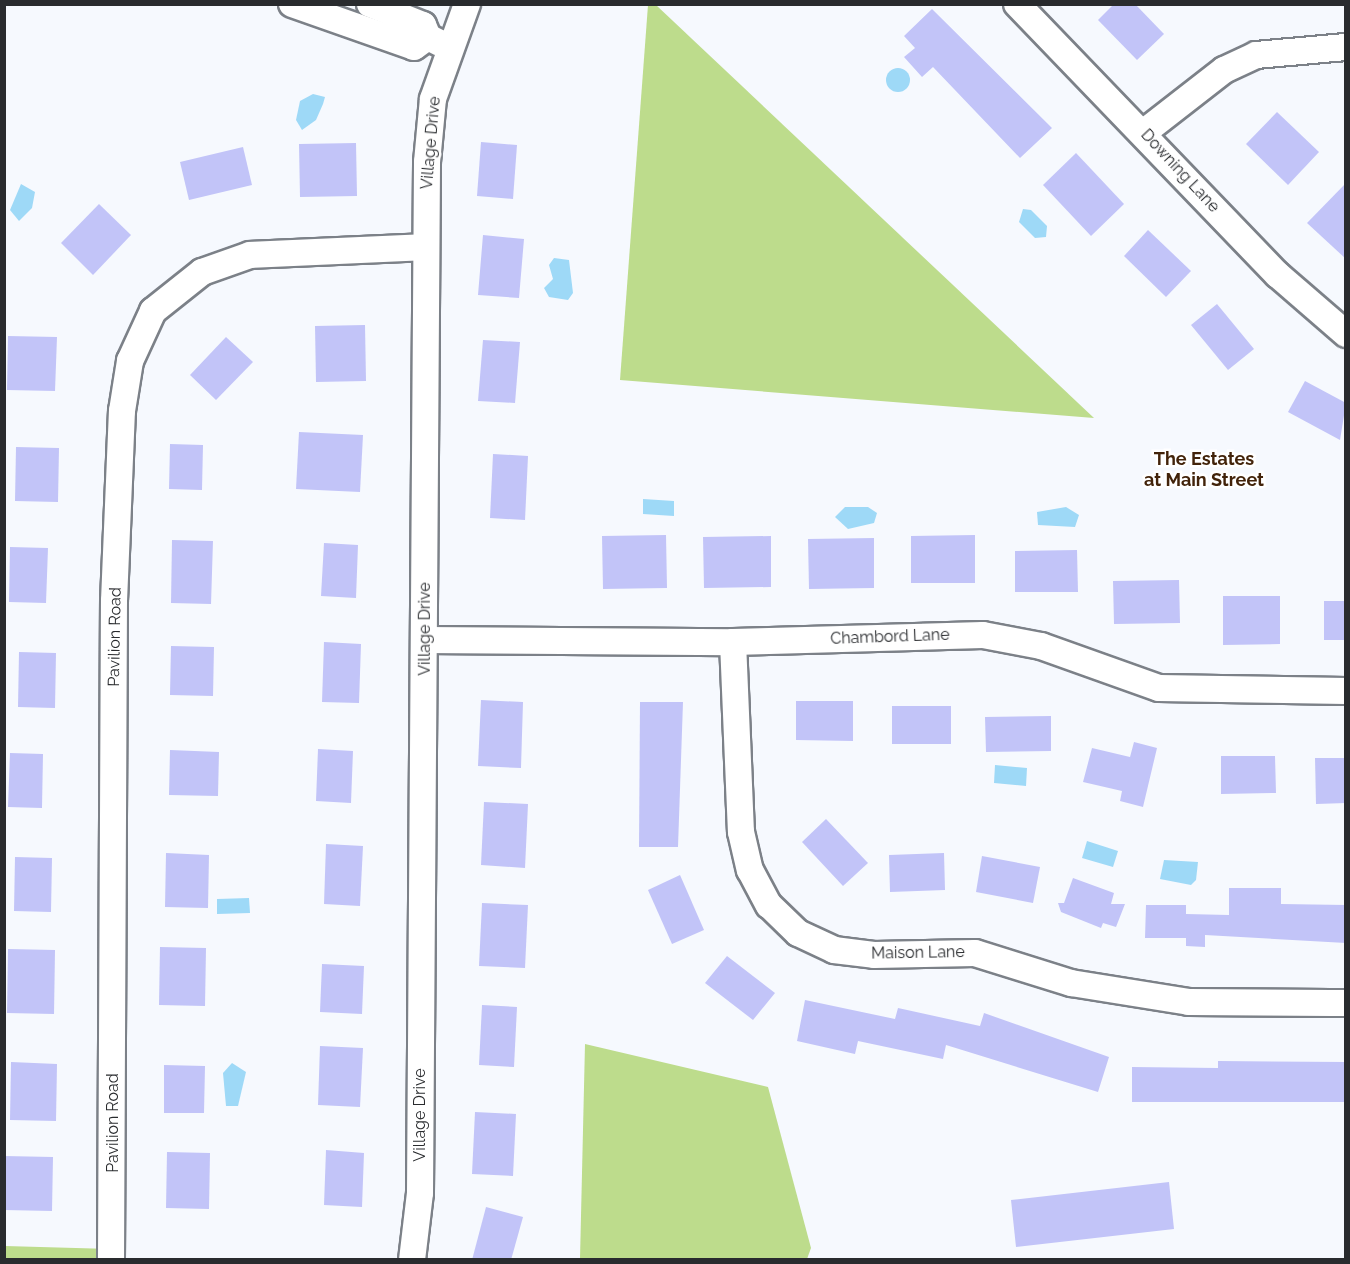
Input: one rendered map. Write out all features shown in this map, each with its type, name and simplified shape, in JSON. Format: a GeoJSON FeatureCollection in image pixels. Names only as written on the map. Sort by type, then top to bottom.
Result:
{"type":"FeatureCollection","features":[{"type":"Feature","properties":{"kind":"street"},"geometry":{"type":"LineString","coordinates":[[292,4],[414,47],[438,42],[423,25],[370,4]]}},
{"type":"Feature","properties":{"kind":"street","name":"Village Drive"},"geometry":{"type":"LineString","coordinates":[[412,1260],[420,1193],[426,247],[438,42],[467,4]]}},
{"type":"Feature","properties":{"kind":"street","name":"Downing Lane"},"geometry":{"type":"LineString","coordinates":[[1017,4],[1278,275],[1346,334]]}},
{"type":"Feature","properties":{"kind":"street"},"geometry":{"type":"LineString","coordinates":[[1143,133],[1224,70],[1256,55],[1346,47]]}},
{"type":"Feature","properties":{"kind":"street","name":"Pavilion Road"},"geometry":{"type":"LineString","coordinates":[[111,1260],[114,601],[122,411],[130,361],[153,311],[202,272],[250,255],[426,247]]}},
{"type":"Feature","properties":{"kind":"street","name":"Chambord Lane"},"geometry":{"type":"LineString","coordinates":[[425,640],[733,642],[982,635],[1041,646],[1160,688],[1346,691]]}},
{"type":"Feature","properties":{"kind":"street","name":"Maison Lane"},"geometry":{"type":"LineString","coordinates":[[733,642],[741,832],[750,870],[769,906],[798,933],[834,950],[874,955],[975,953],[1071,983],[1189,1002],[1346,1003]]}},
{"type":"Feature","properties":{"kind":"green space"},"geometry":{"type":"Polygon","coordinates":[[[648,5],[656,5],[1094,418],[620,380],[648,5]]]}},
{"type":"Feature","properties":{"kind":"green space"},"geometry":{"type":"Polygon","coordinates":[[[585,1044],[768,1087],[811,1248],[807,1259],[580,1259],[585,1044]]]}},
{"type":"Feature","properties":{"kind":"green space"},"geometry":{"type":"Polygon","coordinates":[[[5,1246],[111,1249],[111,1259],[5,1260],[5,1246]]]}},
{"type":"Feature","properties":{"kind":"water"},"geometry":{"type":"Polygon","coordinates":[[[898,68],[906,72],[910,80],[906,88],[898,92],[890,88],[886,80],[890,72],[898,68]]]}},
{"type":"Feature","properties":{"kind":"water"},"geometry":{"type":"Polygon","coordinates":[[[313,94],[325,97],[323,104],[316,120],[302,130],[296,120],[300,101],[313,94]]]}},
{"type":"Feature","properties":{"kind":"water"},"geometry":{"type":"Polygon","coordinates":[[[21,184],[35,192],[32,208],[19,221],[10,210],[21,184]]]}},
{"type":"Feature","properties":{"kind":"water"},"geometry":{"type":"Polygon","coordinates":[[[1023,209],[1031,210],[1047,226],[1046,237],[1035,238],[1019,222],[1023,209]]]}},
{"type":"Feature","properties":{"kind":"water"},"geometry":{"type":"Polygon","coordinates":[[[554,258],[569,260],[573,293],[568,300],[549,297],[544,288],[553,279],[549,265],[554,258]]]}},
{"type":"Feature","properties":{"kind":"water"},"geometry":{"type":"Polygon","coordinates":[[[643,499],[674,501],[674,516],[643,514],[643,499]]]}},
{"type":"Feature","properties":{"kind":"water"},"geometry":{"type":"Polygon","coordinates":[[[845,507],[868,507],[877,513],[874,523],[848,529],[835,517],[845,507]]]}},
{"type":"Feature","properties":{"kind":"water"},"geometry":{"type":"Polygon","coordinates":[[[1066,507],[1079,515],[1075,527],[1038,525],[1037,512],[1066,507]]]}},
{"type":"Feature","properties":{"kind":"water"},"geometry":{"type":"Polygon","coordinates":[[[995,765],[1027,768],[1026,786],[994,783],[995,765]]]}},
{"type":"Feature","properties":{"kind":"water"},"geometry":{"type":"Polygon","coordinates":[[[1087,841],[1118,851],[1113,867],[1082,858],[1087,841]]]}},
{"type":"Feature","properties":{"kind":"water"},"geometry":{"type":"Polygon","coordinates":[[[1164,860],[1198,862],[1196,880],[1191,885],[1160,879],[1164,860]]]}},
{"type":"Feature","properties":{"kind":"water"},"geometry":{"type":"Polygon","coordinates":[[[249,898],[250,913],[217,914],[217,899],[249,898]]]}},
{"type":"Feature","properties":{"kind":"water"},"geometry":{"type":"Polygon","coordinates":[[[232,1063],[246,1072],[238,1106],[226,1106],[223,1073],[232,1063]]]}},
{"type":"Feature","properties":{"kind":"building"},"geometry":{"type":"Polygon","coordinates":[[[1114,4],[1135,4],[1164,34],[1137,60],[1098,20],[1114,4]]]}},
{"type":"Feature","properties":{"kind":"building"},"geometry":{"type":"Polygon","coordinates":[[[932,9],[1052,128],[1020,158],[933,67],[922,77],[904,57],[915,48],[904,36],[932,9]]]}},
{"type":"Feature","properties":{"kind":"building"},"geometry":{"type":"Polygon","coordinates":[[[1277,112],[1319,152],[1288,185],[1246,144],[1277,112]]]}},
{"type":"Feature","properties":{"kind":"building"},"geometry":{"type":"Polygon","coordinates":[[[481,142],[517,145],[513,199],[477,196],[481,142]]]}},
{"type":"Feature","properties":{"kind":"building"},"geometry":{"type":"Polygon","coordinates":[[[356,143],[357,196],[300,197],[299,144],[356,143]]]}},
{"type":"Feature","properties":{"kind":"building"},"geometry":{"type":"Polygon","coordinates":[[[243,147],[252,185],[189,200],[180,162],[243,147]]]}},
{"type":"Feature","properties":{"kind":"building"},"geometry":{"type":"Polygon","coordinates":[[[1076,153],[1124,204],[1091,236],[1043,185],[1076,153]]]}},
{"type":"Feature","properties":{"kind":"building"},"geometry":{"type":"Polygon","coordinates":[[[1346,183],[1346,259],[1307,223],[1346,183]]]}},
{"type":"Feature","properties":{"kind":"building"},"geometry":{"type":"Polygon","coordinates":[[[99,204],[131,235],[93,275],[61,243],[99,204]]]}},
{"type":"Feature","properties":{"kind":"building"},"geometry":{"type":"Polygon","coordinates":[[[1148,230],[1191,271],[1166,297],[1124,256],[1148,230]]]}},
{"type":"Feature","properties":{"kind":"building"},"geometry":{"type":"Polygon","coordinates":[[[483,235],[524,239],[519,298],[478,295],[483,235]]]}},
{"type":"Feature","properties":{"kind":"building"},"geometry":{"type":"Polygon","coordinates":[[[1217,304],[1254,349],[1228,370],[1191,325],[1217,304]]]}},
{"type":"Feature","properties":{"kind":"building"},"geometry":{"type":"Polygon","coordinates":[[[365,325],[366,381],[316,382],[315,326],[365,325]]]}},
{"type":"Feature","properties":{"kind":"building"},"geometry":{"type":"Polygon","coordinates":[[[8,336],[57,337],[55,391],[7,390],[8,336]]]}},
{"type":"Feature","properties":{"kind":"building"},"geometry":{"type":"Polygon","coordinates":[[[226,337],[253,362],[216,400],[190,375],[226,337]]]}},
{"type":"Feature","properties":{"kind":"building"},"geometry":{"type":"Polygon","coordinates":[[[483,340],[520,342],[515,403],[478,401],[483,340]]]}},
{"type":"Feature","properties":{"kind":"building"},"geometry":{"type":"Polygon","coordinates":[[[1305,381],[1346,403],[1340,440],[1288,412],[1305,381]]]}},
{"type":"Feature","properties":{"kind":"building"},"geometry":{"type":"Polygon","coordinates":[[[299,432],[363,435],[360,492],[296,489],[299,432]]]}},
{"type":"Feature","properties":{"kind":"building"},"geometry":{"type":"Polygon","coordinates":[[[170,444],[203,445],[202,490],[169,489],[170,444]]]}},
{"type":"Feature","properties":{"kind":"building"},"geometry":{"type":"Polygon","coordinates":[[[16,447],[59,448],[58,502],[15,501],[16,447]]]}},
{"type":"Feature","properties":{"kind":"building"},"geometry":{"type":"Polygon","coordinates":[[[493,454],[528,456],[525,520],[490,518],[493,454]]]}},
{"type":"Feature","properties":{"kind":"building"},"geometry":{"type":"Polygon","coordinates":[[[666,535],[667,588],[603,589],[602,536],[666,535]]]}},
{"type":"Feature","properties":{"kind":"building"},"geometry":{"type":"Polygon","coordinates":[[[975,535],[975,583],[911,583],[911,536],[975,535]]]}},
{"type":"Feature","properties":{"kind":"building"},"geometry":{"type":"Polygon","coordinates":[[[771,536],[771,587],[704,588],[703,537],[771,536]]]}},
{"type":"Feature","properties":{"kind":"building"},"geometry":{"type":"Polygon","coordinates":[[[874,538],[874,588],[809,589],[808,539],[874,538]]]}},
{"type":"Feature","properties":{"kind":"building"},"geometry":{"type":"Polygon","coordinates":[[[172,540],[213,541],[211,604],[171,603],[172,540]]]}},
{"type":"Feature","properties":{"kind":"building"},"geometry":{"type":"Polygon","coordinates":[[[324,543],[358,545],[356,598],[321,596],[324,543]]]}},
{"type":"Feature","properties":{"kind":"building"},"geometry":{"type":"Polygon","coordinates":[[[10,547],[48,548],[46,603],[9,602],[10,547]]]}},
{"type":"Feature","properties":{"kind":"building"},"geometry":{"type":"Polygon","coordinates":[[[1077,550],[1078,592],[1015,592],[1015,551],[1077,550]]]}},
{"type":"Feature","properties":{"kind":"building"},"geometry":{"type":"Polygon","coordinates":[[[1179,580],[1180,623],[1114,624],[1113,581],[1179,580]]]}},
{"type":"Feature","properties":{"kind":"building"},"geometry":{"type":"Polygon","coordinates":[[[1223,596],[1280,596],[1280,644],[1223,645],[1223,596]]]}},
{"type":"Feature","properties":{"kind":"building"},"geometry":{"type":"Polygon","coordinates":[[[1324,601],[1346,601],[1346,640],[1324,640],[1324,601]]]}},
{"type":"Feature","properties":{"kind":"building"},"geometry":{"type":"Polygon","coordinates":[[[324,642],[361,644],[359,703],[322,702],[324,642]]]}},
{"type":"Feature","properties":{"kind":"building"},"geometry":{"type":"Polygon","coordinates":[[[171,646],[214,647],[213,696],[170,695],[171,646]]]}},
{"type":"Feature","properties":{"kind":"building"},"geometry":{"type":"Polygon","coordinates":[[[19,652],[56,653],[55,708],[18,707],[19,652]]]}},
{"type":"Feature","properties":{"kind":"building"},"geometry":{"type":"Polygon","coordinates":[[[481,700],[523,702],[521,768],[478,766],[481,700]]]}},
{"type":"Feature","properties":{"kind":"building"},"geometry":{"type":"Polygon","coordinates":[[[796,701],[853,701],[853,741],[796,740],[796,701]]]}},
{"type":"Feature","properties":{"kind":"building"},"geometry":{"type":"Polygon","coordinates":[[[640,702],[683,702],[678,847],[639,847],[640,702]]]}},
{"type":"Feature","properties":{"kind":"building"},"geometry":{"type":"Polygon","coordinates":[[[892,706],[951,706],[951,744],[892,744],[892,706]]]}},
{"type":"Feature","properties":{"kind":"building"},"geometry":{"type":"Polygon","coordinates":[[[1051,716],[1051,751],[986,752],[985,717],[1051,716]]]}},
{"type":"Feature","properties":{"kind":"building"},"geometry":{"type":"Polygon","coordinates":[[[1134,742],[1157,748],[1143,807],[1120,801],[1122,791],[1083,782],[1092,748],[1130,757],[1134,742]]]}},
{"type":"Feature","properties":{"kind":"building"},"geometry":{"type":"Polygon","coordinates":[[[318,749],[353,751],[351,803],[316,801],[318,749]]]}},
{"type":"Feature","properties":{"kind":"building"},"geometry":{"type":"Polygon","coordinates":[[[170,750],[219,752],[218,796],[169,795],[170,750]]]}},
{"type":"Feature","properties":{"kind":"building"},"geometry":{"type":"Polygon","coordinates":[[[10,753],[43,754],[42,808],[8,807],[10,753]]]}},
{"type":"Feature","properties":{"kind":"building"},"geometry":{"type":"Polygon","coordinates":[[[1221,756],[1275,756],[1276,793],[1221,794],[1221,756]]]}},
{"type":"Feature","properties":{"kind":"building"},"geometry":{"type":"Polygon","coordinates":[[[1315,758],[1346,758],[1346,803],[1316,804],[1315,758]]]}},
{"type":"Feature","properties":{"kind":"building"},"geometry":{"type":"Polygon","coordinates":[[[484,802],[528,804],[525,868],[481,865],[484,802]]]}},
{"type":"Feature","properties":{"kind":"building"},"geometry":{"type":"Polygon","coordinates":[[[826,819],[868,863],[843,886],[802,842],[826,819]]]}},
{"type":"Feature","properties":{"kind":"building"},"geometry":{"type":"Polygon","coordinates":[[[326,844],[363,846],[360,906],[324,904],[326,844]]]}},
{"type":"Feature","properties":{"kind":"building"},"geometry":{"type":"Polygon","coordinates":[[[166,853],[209,855],[208,908],[165,907],[166,853]]]}},
{"type":"Feature","properties":{"kind":"building"},"geometry":{"type":"Polygon","coordinates":[[[944,853],[945,890],[890,892],[889,855],[944,853]]]}},
{"type":"Feature","properties":{"kind":"building"},"geometry":{"type":"Polygon","coordinates":[[[982,856],[1040,867],[1033,903],[976,892],[982,856]]]}},
{"type":"Feature","properties":{"kind":"building"},"geometry":{"type":"Polygon","coordinates":[[[15,857],[52,858],[51,912],[14,911],[15,857]]]}},
{"type":"Feature","properties":{"kind":"building"},"geometry":{"type":"Polygon","coordinates":[[[680,875],[704,930],[672,944],[648,890],[680,875]]]}},
{"type":"Feature","properties":{"kind":"building"},"geometry":{"type":"Polygon","coordinates":[[[1073,878],[1114,893],[1111,904],[1125,904],[1116,927],[1103,923],[1101,928],[1061,912],[1058,903],[1064,903],[1073,878]]]}},
{"type":"Feature","properties":{"kind":"building"},"geometry":{"type":"Polygon","coordinates":[[[1229,888],[1281,888],[1281,904],[1346,905],[1346,943],[1205,935],[1205,947],[1186,946],[1186,938],[1145,938],[1146,905],[1186,905],[1186,914],[1229,915],[1229,888]]]}},
{"type":"Feature","properties":{"kind":"building"},"geometry":{"type":"Polygon","coordinates":[[[482,903],[528,905],[525,968],[479,966],[482,903]]]}},
{"type":"Feature","properties":{"kind":"building"},"geometry":{"type":"Polygon","coordinates":[[[160,947],[206,948],[205,1006],[159,1005],[160,947]]]}},
{"type":"Feature","properties":{"kind":"building"},"geometry":{"type":"Polygon","coordinates":[[[8,949],[55,950],[54,1014],[7,1013],[8,949]]]}},
{"type":"Feature","properties":{"kind":"building"},"geometry":{"type":"Polygon","coordinates":[[[727,956],[775,993],[753,1020],[705,983],[727,956]]]}},
{"type":"Feature","properties":{"kind":"building"},"geometry":{"type":"Polygon","coordinates":[[[322,964],[364,966],[362,1014],[320,1012],[322,964]]]}},
{"type":"Feature","properties":{"kind":"building"},"geometry":{"type":"Polygon","coordinates":[[[805,1000],[895,1019],[898,1008],[980,1026],[984,1013],[1109,1057],[1098,1092],[946,1045],[943,1059],[858,1041],[855,1054],[797,1041],[805,1000]]]}},
{"type":"Feature","properties":{"kind":"building"},"geometry":{"type":"Polygon","coordinates":[[[482,1005],[517,1007],[514,1067],[479,1065],[482,1005]]]}},
{"type":"Feature","properties":{"kind":"building"},"geometry":{"type":"Polygon","coordinates":[[[320,1046],[363,1048],[360,1107],[318,1105],[320,1046]]]}},
{"type":"Feature","properties":{"kind":"building"},"geometry":{"type":"Polygon","coordinates":[[[1218,1061],[1346,1062],[1346,1102],[1132,1102],[1132,1067],[1218,1068],[1218,1061]]]}},
{"type":"Feature","properties":{"kind":"building"},"geometry":{"type":"Polygon","coordinates":[[[11,1062],[57,1064],[56,1121],[10,1120],[11,1062]]]}},
{"type":"Feature","properties":{"kind":"building"},"geometry":{"type":"Polygon","coordinates":[[[164,1065],[205,1066],[204,1113],[164,1113],[164,1065]]]}},
{"type":"Feature","properties":{"kind":"building"},"geometry":{"type":"Polygon","coordinates":[[[475,1112],[516,1114],[513,1176],[472,1174],[475,1112]]]}},
{"type":"Feature","properties":{"kind":"building"},"geometry":{"type":"Polygon","coordinates":[[[326,1150],[364,1153],[362,1207],[324,1205],[326,1150]]]}},
{"type":"Feature","properties":{"kind":"building"},"geometry":{"type":"Polygon","coordinates":[[[167,1152],[210,1153],[209,1209],[166,1208],[167,1152]]]}},
{"type":"Feature","properties":{"kind":"building"},"geometry":{"type":"Polygon","coordinates":[[[4,1156],[53,1157],[52,1211],[4,1210],[4,1156]]]}},
{"type":"Feature","properties":{"kind":"building"},"geometry":{"type":"Polygon","coordinates":[[[1169,1182],[1174,1229],[1016,1247],[1011,1200],[1169,1182]]]}},
{"type":"Feature","properties":{"kind":"building"},"geometry":{"type":"Polygon","coordinates":[[[486,1207],[523,1217],[511,1260],[472,1260],[486,1207]]]}},
{"type":"Feature","properties":{"kind":"district","name":"The Estates at Main Street"},"geometry":{"type":"Point","coordinates":[1204,470]}}]}
